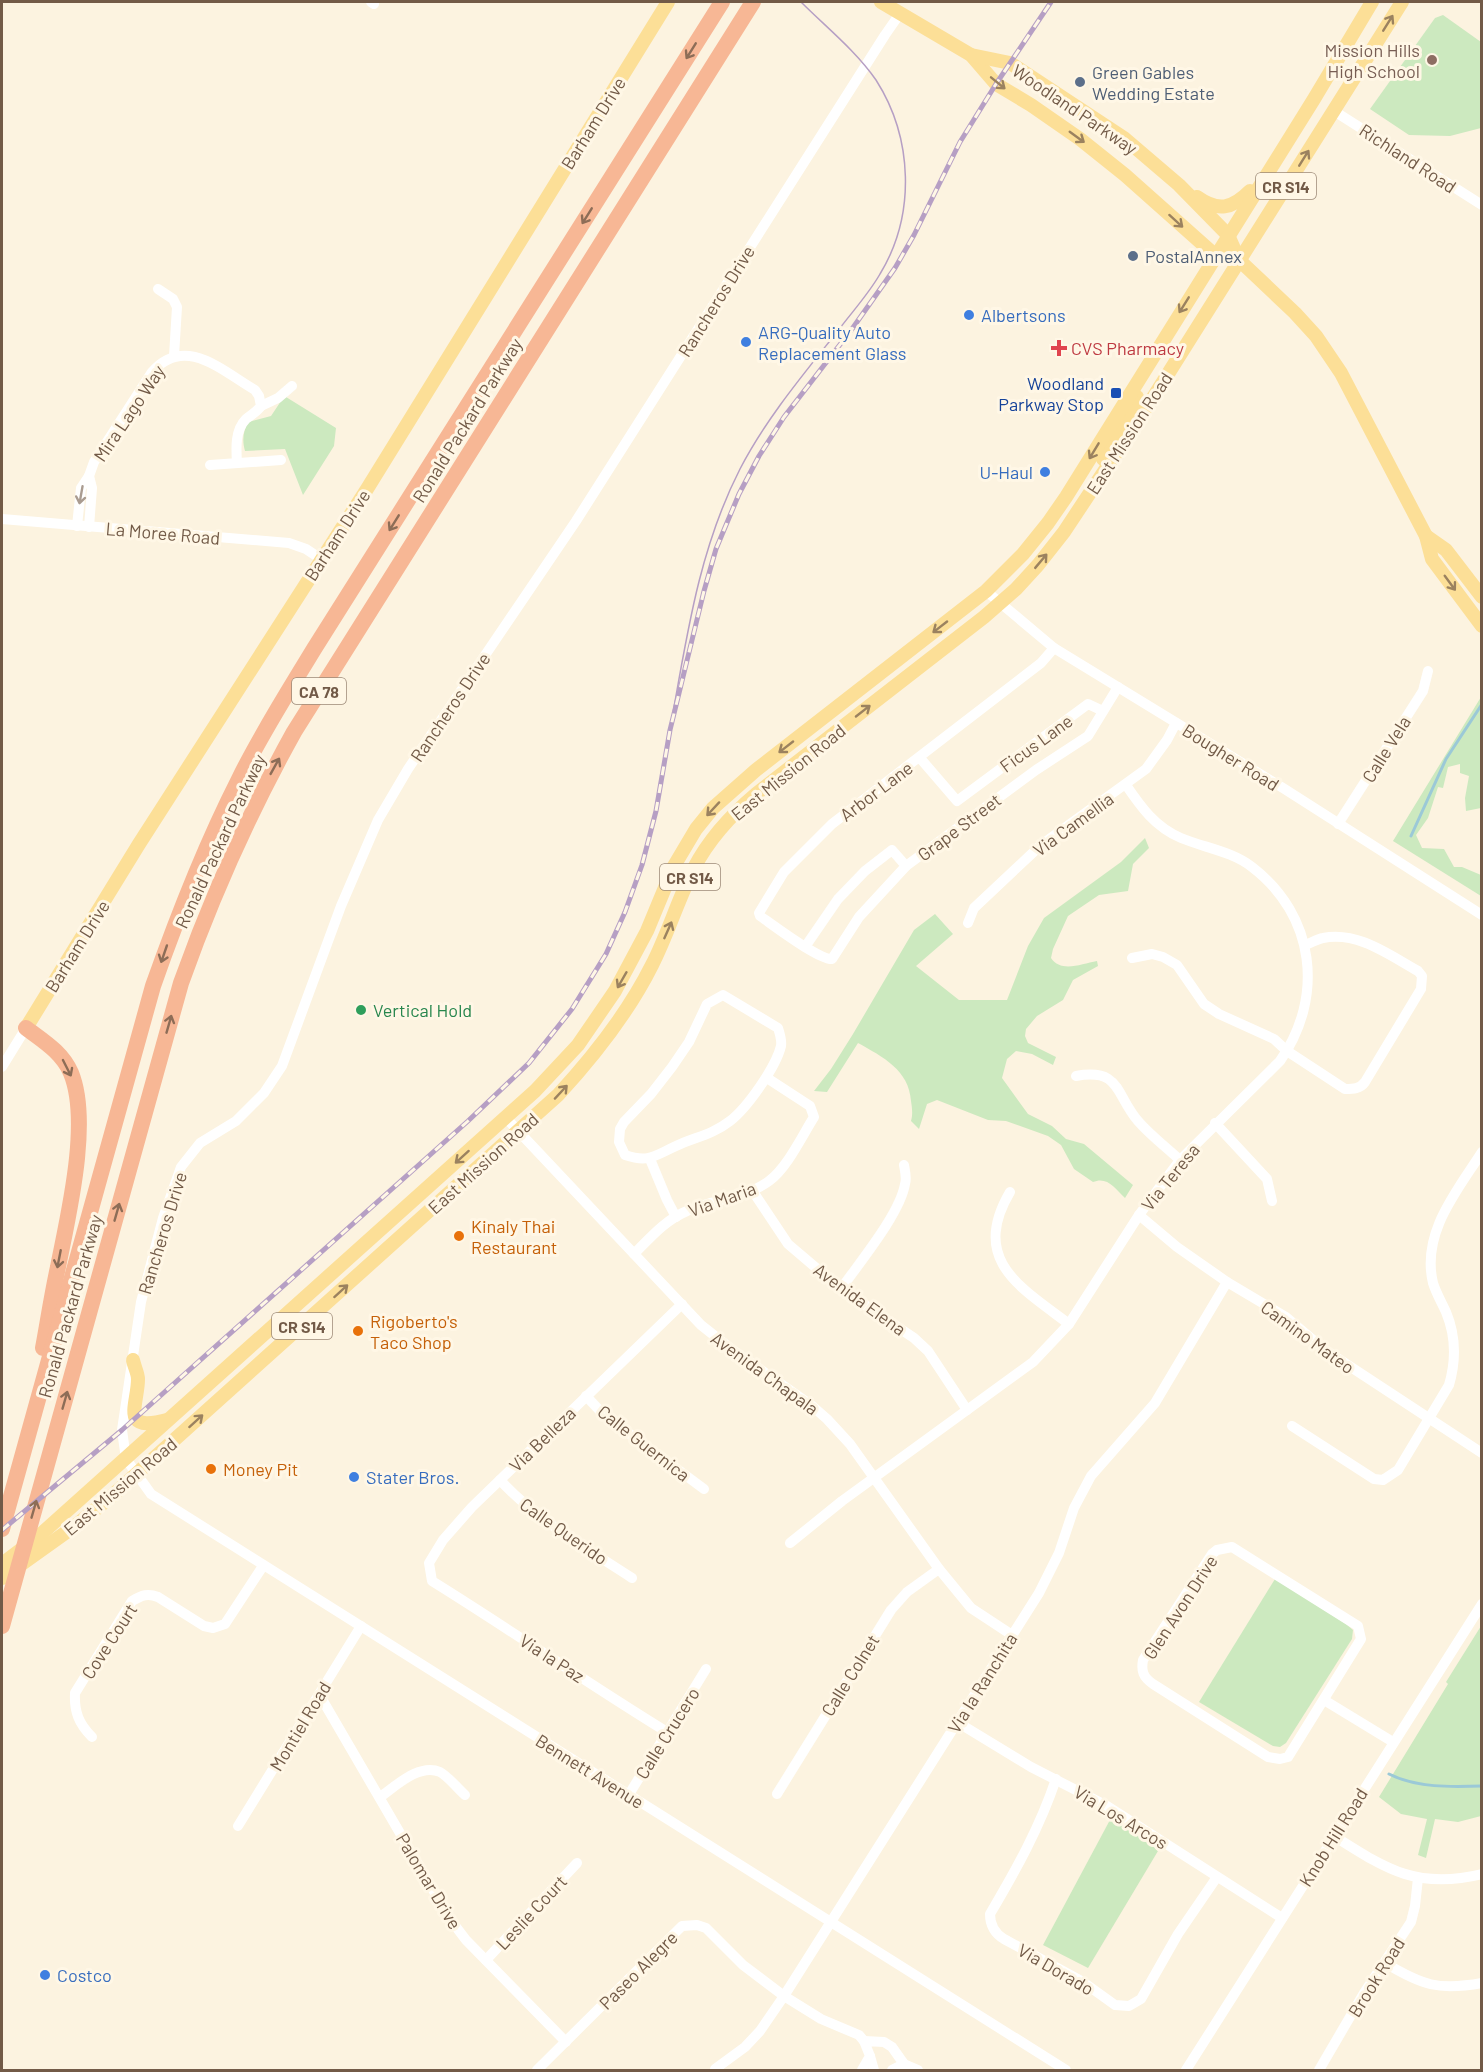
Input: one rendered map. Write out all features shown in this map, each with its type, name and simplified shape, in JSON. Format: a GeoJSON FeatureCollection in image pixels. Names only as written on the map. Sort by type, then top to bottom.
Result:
{"type":"FeatureCollection","features":[{"type":"Feature","properties":{"kind":"highway","name":"Ronald Packard Parkway"},"geometry":{"type":"LineString","coordinates":[[2,1528],[153,986],[182,904],[216,825],[267,727],[314,649],[722,2]]}},
{"type":"Feature","properties":{"kind":"highway","name":"Ronald Packard Parkway"},"geometry":{"type":"LineString","coordinates":[[2,1626],[181,983],[218,884],[294,732],[753,2]]}},
{"type":"Feature","properties":{"kind":"highway"},"geometry":{"type":"LineString","coordinates":[[26,1028],[55,1050],[64,1060],[76,1089],[78,1108],[77,1145],[70,1200],[27,1444]]}},
{"type":"Feature","properties":{"kind":"main road","name":"Barham Drive"},"geometry":{"type":"LineString","coordinates":[[26,1028],[139,844],[321,559],[668,2]]}},
{"type":"Feature","properties":{"kind":"main road","name":"Woodland Parkway"},"geometry":{"type":"LineString","coordinates":[[881,2],[905,7],[971,55],[996,84],[1031,105],[1088,146],[1125,175],[1216,256]]}},
{"type":"Feature","properties":{"kind":"main road","name":"East Mission Road"},"geometry":{"type":"LineString","coordinates":[[2,1564],[40,1535],[126,1459],[506,1118],[558,1067],[597,1020],[633,962],[685,845],[714,808],[756,770],[986,591],[1023,554],[1048,523],[1372,2]]}},
{"type":"Feature","properties":{"kind":"main road","name":"East Mission Road"},"geometry":{"type":"LineString","coordinates":[[2,1578],[79,1523],[137,1474],[558,1095],[580,1072],[630,1003],[652,966],[694,869],[705,850],[731,817],[756,794],[1000,603],[1038,565],[1086,499],[1402,2]]}},
{"type":"Feature","properties":{"kind":"main road","name":"Woodland Parkway"},"geometry":{"type":"LineString","coordinates":[[971,55],[1010,63],[1124,138],[1179,185],[1228,235],[1239,260],[1316,336],[1341,373],[1426,536],[1432,559],[1482,626]]}},
{"type":"Feature","properties":{"kind":"main road"},"geometry":{"type":"LineString","coordinates":[[1179,185],[1209,205],[1226,207],[1244,198],[1268,172]]}},
{"type":"Feature","properties":{"kind":"main road"},"geometry":{"type":"LineString","coordinates":[[1216,256],[1239,260]]}},
{"type":"Feature","properties":{"kind":"main road"},"geometry":{"type":"LineString","coordinates":[[1086,499],[1094,474],[1151,373],[1150,368],[1146,366]]}},
{"type":"Feature","properties":{"kind":"main road","name":"Woodland Parkway"},"geometry":{"type":"LineString","coordinates":[[1426,536],[1446,550],[1482,597]]}},
{"type":"Feature","properties":{"kind":"main road"},"geometry":{"type":"LineString","coordinates":[[316,1314],[313,1305],[329,1275]]}},
{"type":"Feature","properties":{"kind":"main road"},"geometry":{"type":"LineString","coordinates":[[133,1360],[138,1378],[133,1405],[134,1414],[146,1424],[169,1420]]}},
{"type":"Feature","properties":{"kind":"street","name":"Rancheros Drive"},"geometry":{"type":"LineString","coordinates":[[126,1459],[122,1430],[141,1302],[163,1218],[181,1167],[200,1143],[237,1121],[244,1114],[264,1093],[282,1066],[341,906],[378,820],[408,769],[576,521],[905,7]]}},
{"type":"Feature","properties":{"kind":"street","name":"Richland Road"},"geometry":{"type":"LineString","coordinates":[[1334,111],[1482,206]]}},
{"type":"Feature","properties":{"kind":"street","name":"Mira Lago Way"},"geometry":{"type":"LineString","coordinates":[[158,289],[173,299],[177,307],[174,356]]}},
{"type":"Feature","properties":{"kind":"street","name":"Mira Lago Way"},"geometry":{"type":"LineString","coordinates":[[77,526],[81,488],[94,462],[152,372],[161,362],[186,354],[201,358],[255,390],[261,406]]}},
{"type":"Feature","properties":{"kind":"street"},"geometry":{"type":"LineString","coordinates":[[237,463],[236,444],[239,430],[245,420],[261,406],[278,398],[292,386]]}},
{"type":"Feature","properties":{"kind":"street"},"geometry":{"type":"LineString","coordinates":[[210,465],[281,460]]}},
{"type":"Feature","properties":{"kind":"street","name":"Mira Lago Way"},"geometry":{"type":"LineString","coordinates":[[89,476],[92,488],[89,527]]}},
{"type":"Feature","properties":{"kind":"street","name":"La Moree Road"},"geometry":{"type":"LineString","coordinates":[[2,519],[289,543],[306,549],[321,559]]}},
{"type":"Feature","properties":{"kind":"street","name":"Bougher Road"},"geometry":{"type":"LineString","coordinates":[[986,591],[1054,648],[1482,915]]}},
{"type":"Feature","properties":{"kind":"street","name":"Arbor Lane"},"geometry":{"type":"LineString","coordinates":[[805,947],[760,916],[759,913],[784,872],[832,824],[1041,663],[1054,648]]}},
{"type":"Feature","properties":{"kind":"street","name":"Calle Vela"},"geometry":{"type":"LineString","coordinates":[[1338,824],[1423,691],[1428,671]]}},
{"type":"Feature","properties":{"kind":"street","name":"Grape Street"},"geometry":{"type":"LineString","coordinates":[[805,947],[827,959],[832,959],[859,917],[906,866],[1036,770],[1088,736],[1118,687]]}},
{"type":"Feature","properties":{"kind":"street","name":"Ficus Lane"},"geometry":{"type":"LineString","coordinates":[[920,758],[957,801],[1088,705],[1103,711]]}},
{"type":"Feature","properties":{"kind":"street","name":"Via Camellia"},"geometry":{"type":"LineString","coordinates":[[968,923],[974,908],[1041,845],[1146,769],[1176,723]]}},
{"type":"Feature","properties":{"kind":"street","name":"Via Teresa"},"geometry":{"type":"LineString","coordinates":[[790,1543],[874,1477],[1032,1362],[1069,1324],[1139,1215],[1180,1160],[1280,1061],[1287,1051],[1303,1014],[1309,977],[1305,945],[1292,910],[1281,894],[1252,868],[1233,855],[1166,830],[1144,811],[1126,785]]}},
{"type":"Feature","properties":{"kind":"street"},"geometry":{"type":"LineString","coordinates":[[805,947],[838,899],[865,871],[892,850],[906,866]]}},
{"type":"Feature","properties":{"kind":"street"},"geometry":{"type":"LineString","coordinates":[[1132,958],[1152,954],[1177,965],[1204,1004],[1219,1014],[1274,1039],[1287,1051],[1345,1089],[1356,1089],[1362,1086],[1421,989],[1422,976],[1418,970],[1366,942],[1323,938],[1305,945]]}},
{"type":"Feature","properties":{"kind":"street"},"geometry":{"type":"LineString","coordinates":[[723,995],[776,1026],[781,1046],[767,1078],[731,1120],[704,1137],[678,1145],[650,1159],[637,1159],[625,1155],[618,1142],[624,1122],[672,1068],[707,1004],[723,995]]}},
{"type":"Feature","properties":{"kind":"street","name":"Barham Drive"},"geometry":{"type":"LineString","coordinates":[[2,1067],[26,1028]]}},
{"type":"Feature","properties":{"kind":"street"},"geometry":{"type":"LineString","coordinates":[[1076,1076],[1091,1073],[1104,1076],[1118,1087],[1140,1123],[1180,1160]]}},
{"type":"Feature","properties":{"kind":"street","name":"Via Maria"},"geometry":{"type":"LineString","coordinates":[[634,1254],[665,1223],[687,1210],[752,1190],[770,1181],[782,1169],[814,1117],[810,1106],[767,1078]]}},
{"type":"Feature","properties":{"kind":"street","name":"Avenida Chapala"},"geometry":{"type":"LineString","coordinates":[[506,1118],[701,1325],[827,1419],[850,1444],[939,1569],[971,1608],[1012,1635]]}},
{"type":"Feature","properties":{"kind":"street"},"geometry":{"type":"LineString","coordinates":[[1215,1123],[1267,1179],[1272,1201]]}},
{"type":"Feature","properties":{"kind":"street"},"geometry":{"type":"LineString","coordinates":[[1292,1426],[1374,1479],[1383,1480],[1398,1470],[1449,1385],[1453,1372],[1455,1343],[1448,1315],[1433,1283],[1431,1250],[1436,1229],[1444,1212],[1482,1152]]}},
{"type":"Feature","properties":{"kind":"street"},"geometry":{"type":"LineString","coordinates":[[650,1159],[676,1217]]}},
{"type":"Feature","properties":{"kind":"street"},"geometry":{"type":"LineString","coordinates":[[841,1289],[876,1240],[903,1195],[906,1180],[904,1165]]}},
{"type":"Feature","properties":{"kind":"street","name":"Avenida Elena"},"geometry":{"type":"LineString","coordinates":[[752,1190],[788,1244],[841,1289],[914,1338],[928,1351],[967,1410]]}},
{"type":"Feature","properties":{"kind":"street"},"geometry":{"type":"LineString","coordinates":[[1010,1192],[998,1219],[996,1242],[1001,1263],[1015,1283],[1069,1324]]}},
{"type":"Feature","properties":{"kind":"street","name":"Camino Mateo"},"geometry":{"type":"LineString","coordinates":[[1139,1215],[1177,1247],[1227,1282],[1286,1317],[1325,1350],[1482,1453]]}},
{"type":"Feature","properties":{"kind":"street","name":"Via la Ranchita"},"geometry":{"type":"LineString","coordinates":[[715,2069],[745,2047],[760,2031],[784,1996],[1039,1593],[1054,1563],[1074,1508],[1091,1476],[1155,1403],[1227,1282]]}},
{"type":"Feature","properties":{"kind":"street","name":"Via Belleza"},"geometry":{"type":"LineString","coordinates":[[438,1585],[432,1581],[429,1563],[443,1540],[472,1507],[682,1304]]}},
{"type":"Feature","properties":{"kind":"street","name":"Calle Guernica"},"geometry":{"type":"LineString","coordinates":[[586,1396],[603,1414],[704,1490]]}},
{"type":"Feature","properties":{"kind":"street","name":"Bennett Avenue"},"geometry":{"type":"LineString","coordinates":[[126,1459],[151,1494],[1066,2070]]}},
{"type":"Feature","properties":{"kind":"street","name":"Calle Querido"},"geometry":{"type":"LineString","coordinates":[[500,1480],[516,1498],[537,1514],[632,1578]]}},
{"type":"Feature","properties":{"kind":"street","name":"Glen Avon Drive"},"geometry":{"type":"LineString","coordinates":[[1232,1547],[1358,1626],[1361,1642],[1324,1700],[1288,1757],[1280,1759],[1268,1757],[1146,1679],[1142,1670],[1143,1660],[1212,1554],[1217,1550],[1232,1547]]}},
{"type":"Feature","properties":{"kind":"street","name":"Cove Court"},"geometry":{"type":"LineString","coordinates":[[92,1737],[76,1715],[75,1693],[132,1600],[151,1594],[204,1626],[213,1628],[225,1624],[262,1566]]}},
{"type":"Feature","properties":{"kind":"street","name":"Calle Colnet"},"geometry":{"type":"LineString","coordinates":[[777,1794],[891,1610],[907,1592],[939,1569]]}},
{"type":"Feature","properties":{"kind":"street","name":"Via la Paz"},"geometry":{"type":"LineString","coordinates":[[438,1585],[667,1732]]}},
{"type":"Feature","properties":{"kind":"street","name":"Knob Hill Road"},"geometry":{"type":"LineString","coordinates":[[1186,2070],[1482,1604]]}},
{"type":"Feature","properties":{"kind":"street","name":"Montiel Road"},"geometry":{"type":"LineString","coordinates":[[238,1826],[360,1626]]}},
{"type":"Feature","properties":{"kind":"street","name":"Calle Crucero"},"geometry":{"type":"LineString","coordinates":[[628,1796],[706,1670]]}},
{"type":"Feature","properties":{"kind":"street","name":"Palomar Drive"},"geometry":{"type":"LineString","coordinates":[[319,1694],[450,1919],[466,1940],[566,2042]]}},
{"type":"Feature","properties":{"kind":"street"},"geometry":{"type":"LineString","coordinates":[[1324,1700],[1393,1742]]}},
{"type":"Feature","properties":{"kind":"street","name":"Via Los Arcos"},"geometry":{"type":"LineString","coordinates":[[957,1722],[1030,1767],[1107,1806],[1282,1918]]}},
{"type":"Feature","properties":{"kind":"street"},"geometry":{"type":"LineString","coordinates":[[380,1797],[418,1771],[437,1771],[465,1795]]}},
{"type":"Feature","properties":{"kind":"street","name":"Via Dorado"},"geometry":{"type":"LineString","coordinates":[[1056,1779],[1044,1812],[1020,1863],[990,1914],[990,1922],[996,1934],[1004,1939],[1083,1982],[1115,2005],[1130,2006],[1141,1999],[1217,1876]]}},
{"type":"Feature","properties":{"kind":"street"},"geometry":{"type":"LineString","coordinates":[[1334,1836],[1383,1867],[1418,1878],[1462,1879],[1482,1874]]}},
{"type":"Feature","properties":{"kind":"street","name":"Leslie Court"},"geometry":{"type":"LineString","coordinates":[[486,1960],[577,1863]]}},
{"type":"Feature","properties":{"kind":"street","name":"Brook Road"},"geometry":{"type":"LineString","coordinates":[[1320,2070],[1364,1993],[1411,1922],[1418,1878]]}},
{"type":"Feature","properties":{"kind":"street","name":"Paseo Alegre"},"geometry":{"type":"LineString","coordinates":[[566,2042],[682,1926],[697,1924],[706,1928],[743,1965],[784,1996],[821,2019],[859,2036],[864,2041],[884,2042],[892,2047],[904,2064]]}},
{"type":"Feature","properties":{"kind":"street"},"geometry":{"type":"LineString","coordinates":[[1385,1963],[1417,1981],[1434,1986],[1459,1987],[1482,1983]]}},
{"type":"Feature","properties":{"kind":"street"},"geometry":{"type":"LineString","coordinates":[[864,2041],[874,2070]]}},
{"type":"Feature","properties":{"kind":"street"},"geometry":{"type":"LineString","coordinates":[[537,2070],[566,2042]]}},
{"type":"Feature","properties":{"kind":"street"},"geometry":{"type":"LineString","coordinates":[[862,2070],[870,2056]]}},
{"type":"Feature","properties":{"kind":"street"},"geometry":{"type":"LineString","coordinates":[[892,2070],[904,2064],[918,2070]]}},
{"type":"Feature","properties":{"kind":"green space"},"geometry":{"type":"Polygon","coordinates":[[[1443,15],[1481,42],[1481,128],[1450,136],[1409,135],[1370,109],[1435,18],[1443,15]]]}},
{"type":"Feature","properties":{"kind":"green space"},"geometry":{"type":"Polygon","coordinates":[[[286,397],[336,428],[334,446],[303,495],[285,449],[245,451],[244,447],[245,429],[248,422],[271,416],[286,397]]]}},
{"type":"Feature","properties":{"kind":"green space"},"geometry":{"type":"Polygon","coordinates":[[[1481,697],[1481,808],[1466,811],[1465,798],[1469,776],[1460,773],[1460,764],[1448,767],[1443,788],[1438,787],[1428,818],[1416,835],[1422,848],[1444,849],[1454,867],[1462,867],[1481,875],[1481,896],[1393,841],[1481,697]]]}},
{"type":"Feature","properties":{"kind":"green space"},"geometry":{"type":"Polygon","coordinates":[[[1145,838],[1149,848],[1133,864],[1128,891],[1099,895],[1068,916],[1053,949],[1051,958],[1060,965],[1072,966],[1097,961],[1098,966],[1073,980],[1063,1000],[1037,1016],[1026,1029],[1025,1036],[1028,1043],[1056,1057],[1053,1065],[1032,1054],[1016,1051],[1007,1059],[1002,1078],[1028,1114],[1052,1126],[1066,1139],[1084,1144],[1133,1185],[1125,1198],[1107,1182],[1093,1182],[1074,1169],[1061,1145],[1048,1136],[1006,1121],[988,1120],[937,1100],[927,1104],[919,1129],[911,1121],[909,1090],[900,1073],[885,1059],[858,1043],[827,1092],[814,1091],[853,1034],[914,930],[935,914],[953,934],[916,966],[959,1000],[1007,1000],[1028,946],[1044,918],[1121,862],[1145,838]]]}},
{"type":"Feature","properties":{"kind":"green space"},"geometry":{"type":"Polygon","coordinates":[[[1275,1579],[1353,1630],[1352,1639],[1286,1743],[1280,1747],[1273,1746],[1199,1702],[1275,1579]]]}},
{"type":"Feature","properties":{"kind":"green space"},"geometry":{"type":"Polygon","coordinates":[[[1481,1626],[1481,1816],[1458,1822],[1435,1819],[1426,1858],[1418,1855],[1427,1819],[1401,1814],[1379,1797],[1481,1626]]]}},
{"type":"Feature","properties":{"kind":"green space"},"geometry":{"type":"Polygon","coordinates":[[[1111,1818],[1145,1838],[1158,1851],[1088,1968],[1043,1945],[1111,1818]]]}},
{"type":"Feature","properties":{"kind":"waterway"},"geometry":{"type":"LineString","coordinates":[[1411,836],[1446,759],[1482,704]]}},
{"type":"Feature","properties":{"kind":"waterway"},"geometry":{"type":"LineString","coordinates":[[1389,1774],[1422,1784],[1482,1786]]}},
{"type":"Feature","properties":{"kind":"tram line"},"geometry":{"type":"LineString","coordinates":[[670,730],[695,597],[714,532],[740,469],[773,415],[865,297],[892,251],[900,227],[905,177],[903,151],[888,103],[876,80],[859,59],[801,2]]}},
{"type":"Feature","properties":{"kind":"railway"},"geometry":{"type":"LineString","coordinates":[[2,1530],[122,1430],[468,1121],[529,1063],[572,1009],[606,954],[625,912],[642,865],[656,811],[670,730],[704,591],[716,549],[739,494],[759,456],[784,417],[852,329],[895,268],[960,142],[1051,2]]}},
{"type":"Feature","properties":{"kind":"place","name":"Mission Hills High School"},"geometry":{"type":"Point","coordinates":[1432,60]}},
{"type":"Feature","properties":{"kind":"place","name":"Green Gables Wedding Estate"},"geometry":{"type":"Point","coordinates":[1080,82]}},
{"type":"Feature","properties":{"kind":"place","name":"PostalAnnex"},"geometry":{"type":"Point","coordinates":[1133,256]}},
{"type":"Feature","properties":{"kind":"place","name":"Albertsons"},"geometry":{"type":"Point","coordinates":[969,315]}},
{"type":"Feature","properties":{"kind":"place","name":"ARG-Quality Auto Replacement Glass"},"geometry":{"type":"Point","coordinates":[746,342]}},
{"type":"Feature","properties":{"kind":"place","name":"CVS Pharmacy"},"geometry":{"type":"Point","coordinates":[1059,348]}},
{"type":"Feature","properties":{"kind":"place","name":"Woodland Parkway Stop"},"geometry":{"type":"Point","coordinates":[1116,393]}},
{"type":"Feature","properties":{"kind":"place","name":"U-Haul"},"geometry":{"type":"Point","coordinates":[1045,472]}},
{"type":"Feature","properties":{"kind":"place","name":"Vertical Hold"},"geometry":{"type":"Point","coordinates":[361,1010]}},
{"type":"Feature","properties":{"kind":"place","name":"Kinaly Thai Restaurant"},"geometry":{"type":"Point","coordinates":[459,1236]}},
{"type":"Feature","properties":{"kind":"place","name":"Rigoberto's Taco Shop"},"geometry":{"type":"Point","coordinates":[358,1331]}},
{"type":"Feature","properties":{"kind":"place","name":"Money Pit"},"geometry":{"type":"Point","coordinates":[211,1469]}},
{"type":"Feature","properties":{"kind":"place","name":"Stater Bros."},"geometry":{"type":"Point","coordinates":[354,1477]}},
{"type":"Feature","properties":{"kind":"place","name":"Costco"},"geometry":{"type":"Point","coordinates":[45,1975]}}]}
